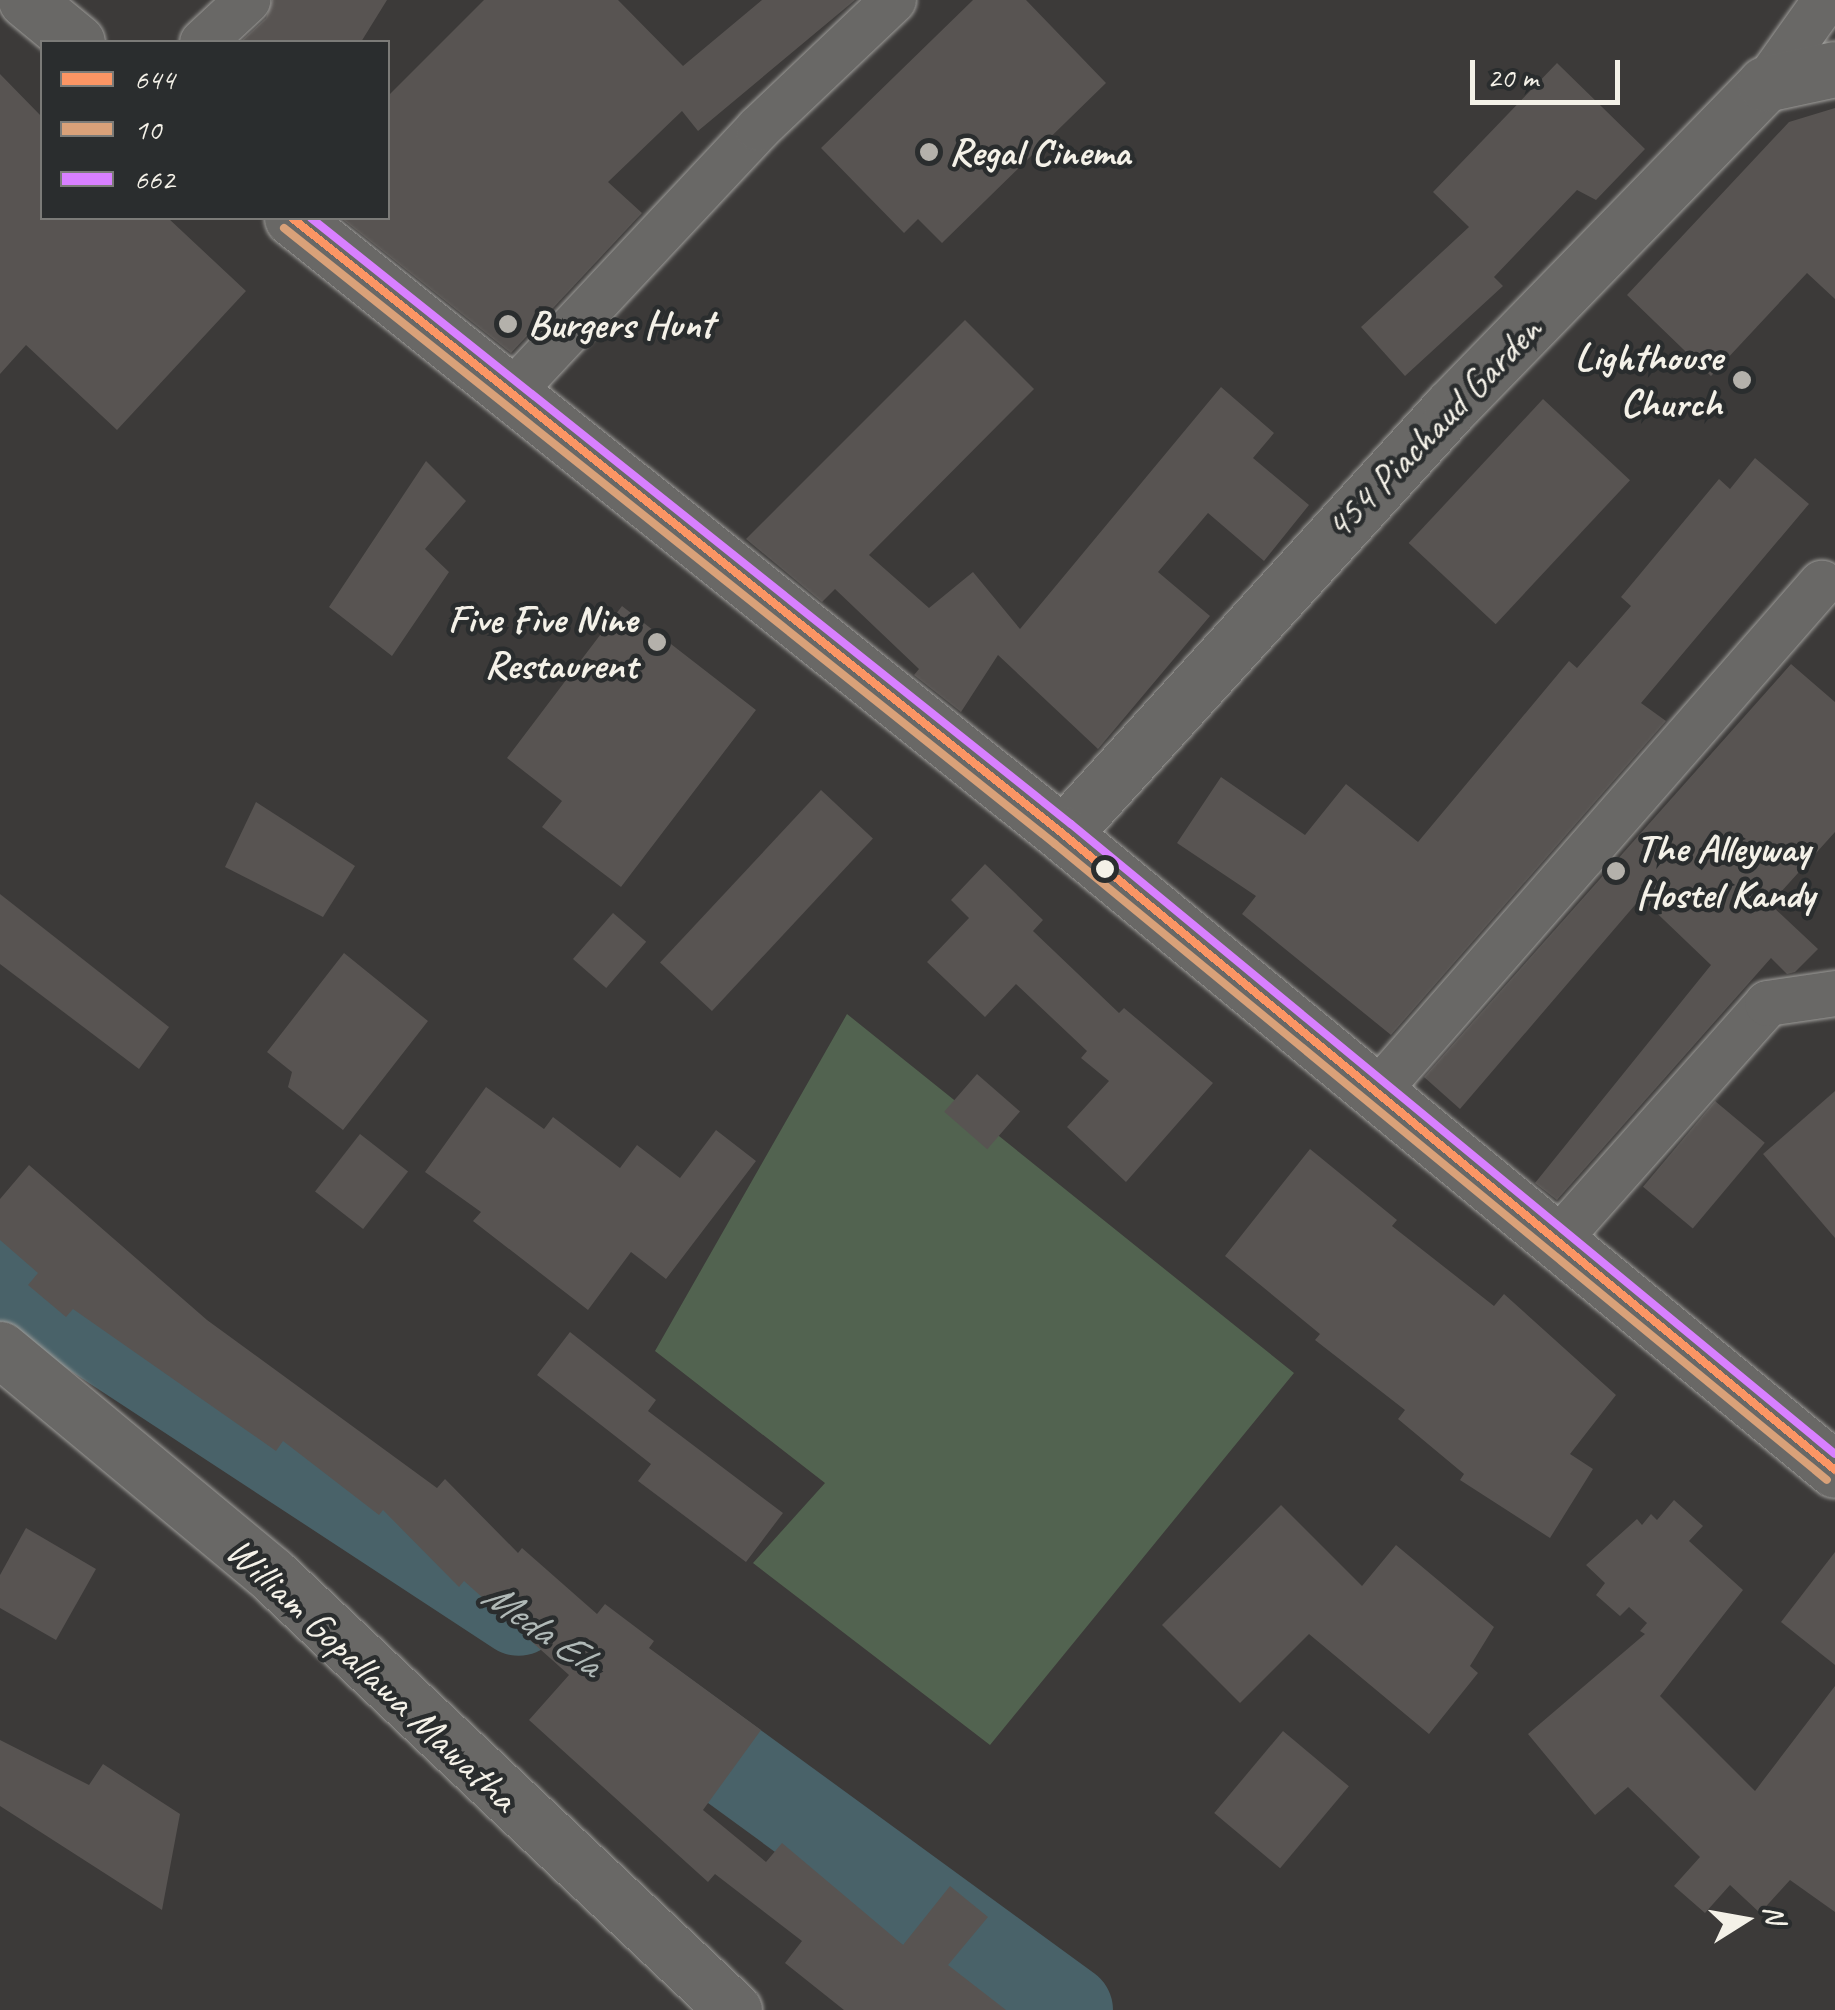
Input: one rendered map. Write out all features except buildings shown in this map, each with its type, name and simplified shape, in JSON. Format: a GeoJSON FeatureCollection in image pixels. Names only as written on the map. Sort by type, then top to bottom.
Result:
{"type":"FeatureCollection","features":[{"type":"Feature","properties":{"kind":"main road"},"geometry":{"type":"LineString","coordinates":[[26,0],[74,40]]}},
{"type":"Feature","properties":{"kind":"main road"},"geometry":{"type":"LineString","coordinates":[[1765,84],[1835,70]]}},
{"type":"Feature","properties":{"kind":"main road","name":"454 Piachaud Garden"},"geometry":{"type":"LineString","coordinates":[[1064,834],[1360,505],[1765,84]]}},
{"type":"Feature","properties":{"kind":"main road"},"geometry":{"type":"LineString","coordinates":[[295,220],[1064,834],[1835,1470]]}},
{"type":"Feature","properties":{"kind":"main road","name":"William Gopallawa Mawatha"},"geometry":{"type":"LineString","coordinates":[[0,1349],[271,1574],[734,2010]]}},
{"type":"Feature","properties":{"kind":"street"},"geometry":{"type":"LineString","coordinates":[[204,40],[247,0]]}},
{"type":"Feature","properties":{"kind":"street"},"geometry":{"type":"LineString","coordinates":[[512,392],[758,128],[893,0]]}},
{"type":"Feature","properties":{"kind":"street"},"geometry":{"type":"LineString","coordinates":[[1765,84],[1825,0]]}},
{"type":"Feature","properties":{"kind":"street"},"geometry":{"type":"LineString","coordinates":[[1375,1093],[1821,583]]}},
{"type":"Feature","properties":{"kind":"street"},"geometry":{"type":"LineString","coordinates":[[1556,1241],[1766,1003],[1835,993]]}},
{"type":"Feature","properties":{"kind":"green space"},"geometry":{"type":"Polygon","coordinates":[[[847,1014],[1294,1373],[990,1745],[753,1563],[825,1483],[655,1351],[847,1014]]]}},
{"type":"Feature","properties":{"kind":"waterway","name":"Meda Ela"},"geometry":{"type":"LineString","coordinates":[[0,1271],[519,1611]]}},
{"type":"Feature","properties":{"kind":"waterway","name":"Meda Ela"},"geometry":{"type":"LineString","coordinates":[[635,1694],[1068,2010]]}},
{"type":"Feature","properties":{"kind":"transit line","name":"644"},"geometry":{"type":"LineString","coordinates":[[295,220],[1063,834],[1835,1470]]}},
{"type":"Feature","properties":{"kind":"transit line","name":"662"},"geometry":{"type":"LineString","coordinates":[[314,220],[1071,824],[1835,1454]]}},
{"type":"Feature","properties":{"kind":"transit line","name":"10"},"geometry":{"type":"LineString","coordinates":[[284,228],[1055,844],[1827,1480]]}},
{"type":"Feature","properties":{"kind":"place","name":"Regal Cinema"},"geometry":{"type":"Point","coordinates":[929,152]}},
{"type":"Feature","properties":{"kind":"place","name":"Burgers Hunt"},"geometry":{"type":"Point","coordinates":[508,324]}},
{"type":"Feature","properties":{"kind":"place","name":"Lighthouse Church"},"geometry":{"type":"Point","coordinates":[1742,380]}},
{"type":"Feature","properties":{"kind":"place","name":"Five Five Nine Restaurent"},"geometry":{"type":"Point","coordinates":[657,642]}},
{"type":"Feature","properties":{"kind":"place","name":"The Alleyway Hostel Kandy"},"geometry":{"type":"Point","coordinates":[1616,871]}}]}
